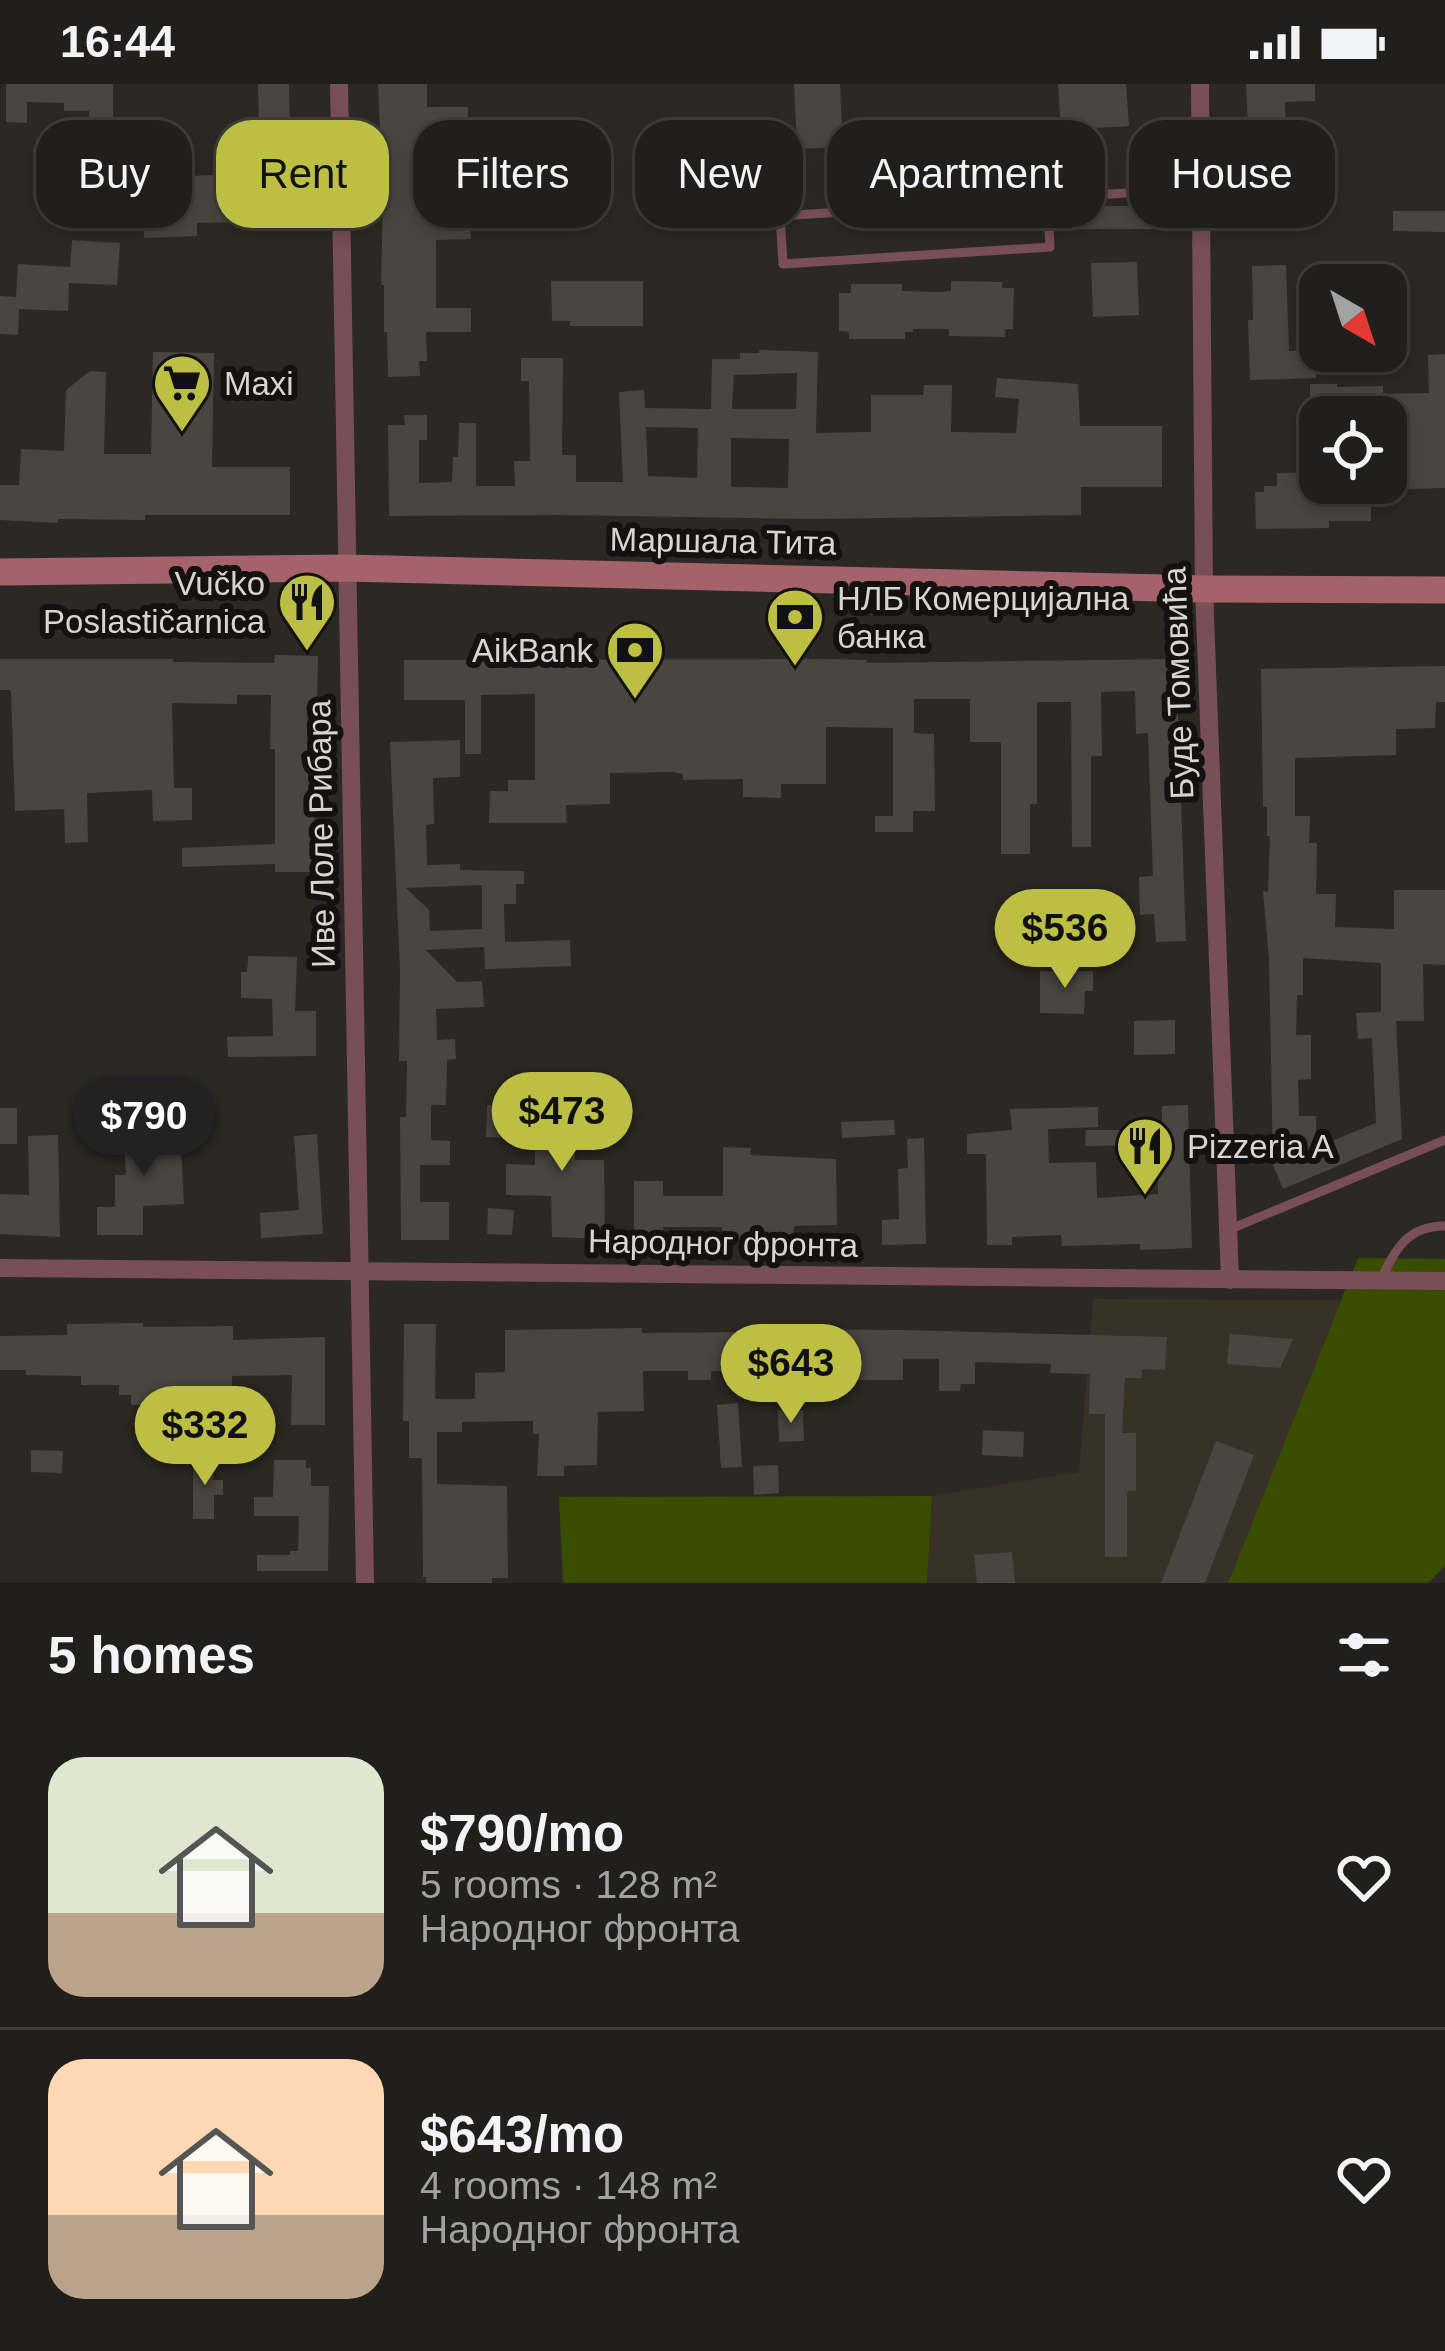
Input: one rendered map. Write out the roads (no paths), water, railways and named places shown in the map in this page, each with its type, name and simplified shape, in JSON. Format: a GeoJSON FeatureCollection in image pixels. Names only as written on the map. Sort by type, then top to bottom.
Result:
{"type":"FeatureCollection","features":[{"type":"Feature","properties":{"kind":"street","name":"Иве Лоле Рибара"},"geometry":{"type":"LineString","coordinates":[[339,84],[340,120]]}},
{"type":"Feature","properties":{"kind":"street","name":"Буде Томовића"},"geometry":{"type":"LineString","coordinates":[[1200,84],[1201,120]]}},
{"type":"Feature","properties":{"kind":"street","name":"Иве Лоле Рибара"},"geometry":{"type":"LineString","coordinates":[[342,228],[364,1583]]}},
{"type":"Feature","properties":{"kind":"street","name":"Буде Томовића"},"geometry":{"type":"LineString","coordinates":[[1202,228],[1204,589],[1230,1280]]}},
{"type":"Feature","properties":{"kind":"street","name":"Маршала Тита"},"geometry":{"type":"LineString","coordinates":[[0,572],[347,568],[1204,589],[1445,590]]}},
{"type":"Feature","properties":{"kind":"street","name":"Народног фронта"},"geometry":{"type":"LineString","coordinates":[[0,1268],[1445,1281]]}},
{"type":"Feature","properties":{"kind":"lane"},"geometry":{"type":"LineString","coordinates":[[1047,199],[1050,247],[783,264],[780,216],[1047,199]]}},
{"type":"Feature","properties":{"kind":"lane"},"geometry":{"type":"LineString","coordinates":[[1228,1230],[1445,1140]]}},
{"type":"Feature","properties":{"kind":"lane"},"geometry":{"type":"LineString","coordinates":[[1380,1281],[1398,1244],[1429,1226],[1445,1226]]}},
{"type":"Feature","properties":{"kind":"place","name":"Maxi"},"geometry":{"type":"Point","coordinates":[182,434]}},
{"type":"Feature","properties":{"kind":"place","name":"Vučko Poslastičarnica"},"geometry":{"type":"Point","coordinates":[307,653]}},
{"type":"Feature","properties":{"kind":"place","name":"НЛБ Комерцијална банка"},"geometry":{"type":"Point","coordinates":[795,668]}},
{"type":"Feature","properties":{"kind":"place","name":"AikBank"},"geometry":{"type":"Point","coordinates":[635,701]}},
{"type":"Feature","properties":{"kind":"place","name":"Pizzeria A"},"geometry":{"type":"Point","coordinates":[1145,1197]}}]}
